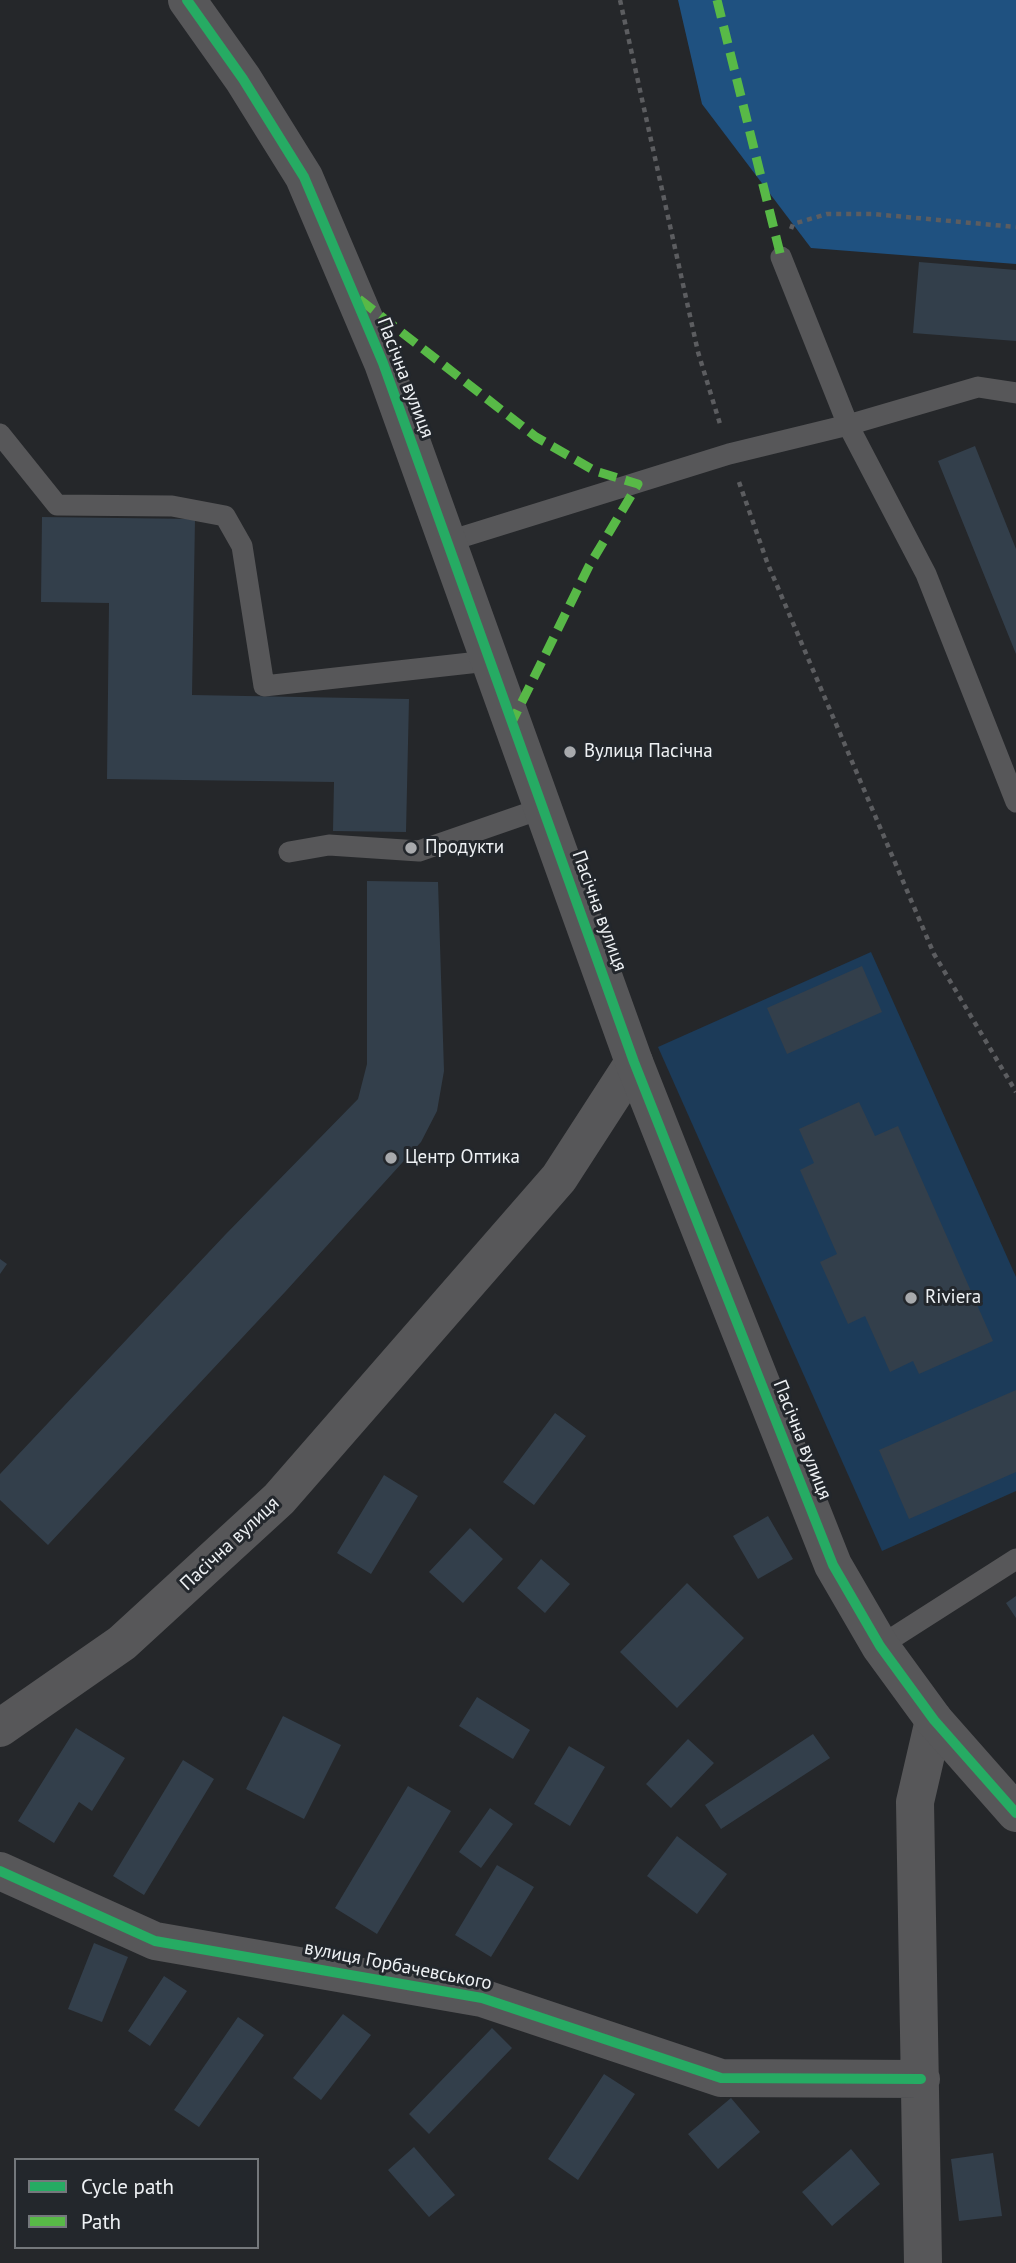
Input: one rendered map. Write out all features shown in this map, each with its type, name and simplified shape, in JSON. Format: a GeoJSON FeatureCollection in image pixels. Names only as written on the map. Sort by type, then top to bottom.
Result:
{"type":"FeatureCollection","features":[{"type":"Feature","properties":{"kind":"street","name":"Пасічна вулиця"},"geometry":{"type":"LineString","coordinates":[[187,0],[243,79],[304,177],[383,363],[634,1062],[833,1565],[880,1646],[934,1720],[1016,1813]]}},
{"type":"Feature","properties":{"kind":"street","name":"Пасічна вулиця"},"geometry":{"type":"LineString","coordinates":[[0,1728],[122,1643],[279,1499],[559,1178],[634,1062]]}},
{"type":"Feature","properties":{"kind":"street"},"geometry":{"type":"LineString","coordinates":[[923,2263],[915,1802],[934,1720]]}},
{"type":"Feature","properties":{"kind":"street","name":"вулиця Горбачевського"},"geometry":{"type":"LineString","coordinates":[[0,1871],[155,1941],[482,1998],[721,2078],[920,2079]]}},
{"type":"Feature","properties":{"kind":"lane"},"geometry":{"type":"LineString","coordinates":[[781,257],[848,425],[926,574],[1016,802]]}},
{"type":"Feature","properties":{"kind":"lane"},"geometry":{"type":"LineString","coordinates":[[446,542],[729,454],[848,425],[978,387],[1016,393]]}},
{"type":"Feature","properties":{"kind":"lane"},"geometry":{"type":"LineString","coordinates":[[0,434],[57,505],[172,506],[225,516],[242,546],[264,687],[488,660]]}},
{"type":"Feature","properties":{"kind":"lane"},"geometry":{"type":"LineString","coordinates":[[289,852],[329,845],[419,851],[543,808]]}},
{"type":"Feature","properties":{"kind":"lane"},"geometry":{"type":"LineString","coordinates":[[880,1646],[1016,1559]]}},
{"type":"Feature","properties":{"kind":"path"},"geometry":{"type":"LineString","coordinates":[[620,0],[698,352],[729,454],[768,562],[934,954],[1016,1092]]}},
{"type":"Feature","properties":{"kind":"path"},"geometry":{"type":"LineString","coordinates":[[781,257],[793,224],[827,214],[873,214],[1016,228]]}},
{"type":"Feature","properties":{"kind":"shaded area"},"geometry":{"type":"Polygon","coordinates":[[[678,0],[1016,0],[1016,264],[811,248],[702,104],[678,0]]]}},
{"type":"Feature","properties":{"kind":"shaded area"},"geometry":{"type":"Polygon","coordinates":[[[871,952],[1016,1277],[1016,1491],[882,1551],[658,1047],[871,952]]]}},
{"type":"Feature","properties":{"kind":"building"},"geometry":{"type":"Polygon","coordinates":[[[919,262],[1016,270],[1016,341],[913,333],[919,262]]]}},
{"type":"Feature","properties":{"kind":"building"},"geometry":{"type":"Polygon","coordinates":[[[975,446],[1016,549],[1016,654],[938,461],[975,446]]]}},
{"type":"Feature","properties":{"kind":"building"},"geometry":{"type":"Polygon","coordinates":[[[42,517],[195,519],[192,695],[409,699],[406,832],[333,831],[334,782],[107,779],[109,603],[41,602],[42,517]]]}},
{"type":"Feature","properties":{"kind":"building"},"geometry":{"type":"Polygon","coordinates":[[[367,881],[438,882],[444,1071],[437,1111],[421,1142],[48,1545],[0,1500],[0,1474],[225,1235],[358,1099],[367,1064],[367,881]]]}},
{"type":"Feature","properties":{"kind":"building"},"geometry":{"type":"Polygon","coordinates":[[[862,966],[882,1012],[787,1054],[767,1008],[862,966]]]}},
{"type":"Feature","properties":{"kind":"building"},"geometry":{"type":"Polygon","coordinates":[[[859,1102],[875,1136],[898,1126],[993,1341],[919,1374],[913,1361],[890,1372],[865,1316],[848,1324],[820,1262],[837,1254],[800,1170],[814,1163],[799,1129],[859,1102]]]}},
{"type":"Feature","properties":{"kind":"building"},"geometry":{"type":"Polygon","coordinates":[[[0,1259],[7,1264],[0,1274],[0,1259]]]}},
{"type":"Feature","properties":{"kind":"building"},"geometry":{"type":"Polygon","coordinates":[[[1016,1390],[1016,1472],[909,1519],[879,1450],[1016,1390]]]}},
{"type":"Feature","properties":{"kind":"building"},"geometry":{"type":"Polygon","coordinates":[[[555,1413],[586,1436],[534,1505],[503,1482],[555,1413]]]}},
{"type":"Feature","properties":{"kind":"building"},"geometry":{"type":"Polygon","coordinates":[[[384,1475],[418,1496],[371,1574],[337,1553],[384,1475]]]}},
{"type":"Feature","properties":{"kind":"building"},"geometry":{"type":"Polygon","coordinates":[[[768,1516],[793,1559],[758,1579],[733,1536],[768,1516]]]}},
{"type":"Feature","properties":{"kind":"building"},"geometry":{"type":"Polygon","coordinates":[[[470,1528],[503,1559],[463,1603],[429,1572],[470,1528]]]}},
{"type":"Feature","properties":{"kind":"building"},"geometry":{"type":"Polygon","coordinates":[[[541,1559],[570,1584],[545,1613],[517,1588],[541,1559]]]}},
{"type":"Feature","properties":{"kind":"building"},"geometry":{"type":"Polygon","coordinates":[[[687,1583],[744,1638],[677,1708],[620,1652],[687,1583]]]}},
{"type":"Feature","properties":{"kind":"building"},"geometry":{"type":"Polygon","coordinates":[[[1016,1596],[1016,1618],[1006,1603],[1016,1596]]]}},
{"type":"Feature","properties":{"kind":"building"},"geometry":{"type":"Polygon","coordinates":[[[477,1697],[530,1730],[513,1759],[459,1726],[477,1697]]]}},
{"type":"Feature","properties":{"kind":"building"},"geometry":{"type":"Polygon","coordinates":[[[283,1716],[341,1745],[304,1819],[246,1789],[283,1716]]]}},
{"type":"Feature","properties":{"kind":"building"},"geometry":{"type":"Polygon","coordinates":[[[76,1728],[125,1758],[92,1811],[79,1802],[54,1843],[18,1821],[76,1728]]]}},
{"type":"Feature","properties":{"kind":"building"},"geometry":{"type":"Polygon","coordinates":[[[813,1734],[830,1758],[721,1829],[705,1805],[813,1734]]]}},
{"type":"Feature","properties":{"kind":"building"},"geometry":{"type":"Polygon","coordinates":[[[688,1739],[714,1763],[671,1808],[646,1784],[688,1739]]]}},
{"type":"Feature","properties":{"kind":"building"},"geometry":{"type":"Polygon","coordinates":[[[569,1746],[605,1767],[570,1826],[534,1804],[569,1746]]]}},
{"type":"Feature","properties":{"kind":"building"},"geometry":{"type":"Polygon","coordinates":[[[183,1760],[214,1779],[144,1895],[113,1876],[183,1760]]]}},
{"type":"Feature","properties":{"kind":"building"},"geometry":{"type":"Polygon","coordinates":[[[408,1786],[451,1811],[377,1934],[335,1908],[408,1786]]]}},
{"type":"Feature","properties":{"kind":"building"},"geometry":{"type":"Polygon","coordinates":[[[490,1808],[513,1824],[481,1868],[459,1852],[490,1808]]]}},
{"type":"Feature","properties":{"kind":"building"},"geometry":{"type":"Polygon","coordinates":[[[677,1836],[727,1874],[697,1914],[647,1876],[677,1836]]]}},
{"type":"Feature","properties":{"kind":"building"},"geometry":{"type":"Polygon","coordinates":[[[497,1865],[534,1887],[491,1957],[455,1935],[497,1865]]]}},
{"type":"Feature","properties":{"kind":"building"},"geometry":{"type":"Polygon","coordinates":[[[94,1943],[128,1957],[102,2022],[68,2009],[94,1943]]]}},
{"type":"Feature","properties":{"kind":"building"},"geometry":{"type":"Polygon","coordinates":[[[164,1976],[187,1991],[150,2046],[128,2031],[164,1976]]]}},
{"type":"Feature","properties":{"kind":"building"},"geometry":{"type":"Polygon","coordinates":[[[343,2014],[371,2035],[321,2100],[293,2078],[343,2014]]]}},
{"type":"Feature","properties":{"kind":"building"},"geometry":{"type":"Polygon","coordinates":[[[238,2017],[264,2035],[199,2127],[174,2110],[238,2017]]]}},
{"type":"Feature","properties":{"kind":"building"},"geometry":{"type":"Polygon","coordinates":[[[492,2028],[512,2048],[429,2134],[409,2114],[492,2028]]]}},
{"type":"Feature","properties":{"kind":"building"},"geometry":{"type":"Polygon","coordinates":[[[604,2074],[635,2094],[578,2180],[548,2159],[604,2074]]]}},
{"type":"Feature","properties":{"kind":"building"},"geometry":{"type":"Polygon","coordinates":[[[731,2098],[760,2132],[718,2169],[688,2134],[731,2098]]]}},
{"type":"Feature","properties":{"kind":"building"},"geometry":{"type":"Polygon","coordinates":[[[414,2147],[455,2195],[429,2217],[388,2170],[414,2147]]]}},
{"type":"Feature","properties":{"kind":"building"},"geometry":{"type":"Polygon","coordinates":[[[851,2149],[880,2184],[832,2226],[802,2192],[851,2149]]]}},
{"type":"Feature","properties":{"kind":"building"},"geometry":{"type":"Polygon","coordinates":[[[993,2153],[1002,2216],[959,2221],[951,2159],[993,2153]]]}},
{"type":"Feature","properties":{"kind":"marked path"},"geometry":{"type":"LineString","coordinates":[[717,0],[781,257]]}},
{"type":"Feature","properties":{"kind":"marked path"},"geometry":{"type":"LineString","coordinates":[[359,299],[536,437],[595,471],[638,484],[589,566],[511,724]]}},
{"type":"Feature","properties":{"kind":"cycle path"},"geometry":{"type":"LineString","coordinates":[[187,0],[243,79],[304,177],[383,363],[634,1062],[833,1565],[880,1646],[934,1720],[1016,1813]]}},
{"type":"Feature","properties":{"kind":"cycle path"},"geometry":{"type":"LineString","coordinates":[[0,1871],[155,1941],[482,1998],[721,2078],[921,2079]]}},
{"type":"Feature","properties":{"kind":"place","name":"Вулиця Пасічна"},"geometry":{"type":"Point","coordinates":[570,752]}},
{"type":"Feature","properties":{"kind":"place","name":"Продукти"},"geometry":{"type":"Point","coordinates":[411,848]}},
{"type":"Feature","properties":{"kind":"place","name":"Центр Оптика"},"geometry":{"type":"Point","coordinates":[391,1158]}},
{"type":"Feature","properties":{"kind":"place","name":"Riviera"},"geometry":{"type":"Point","coordinates":[911,1298]}}]}
